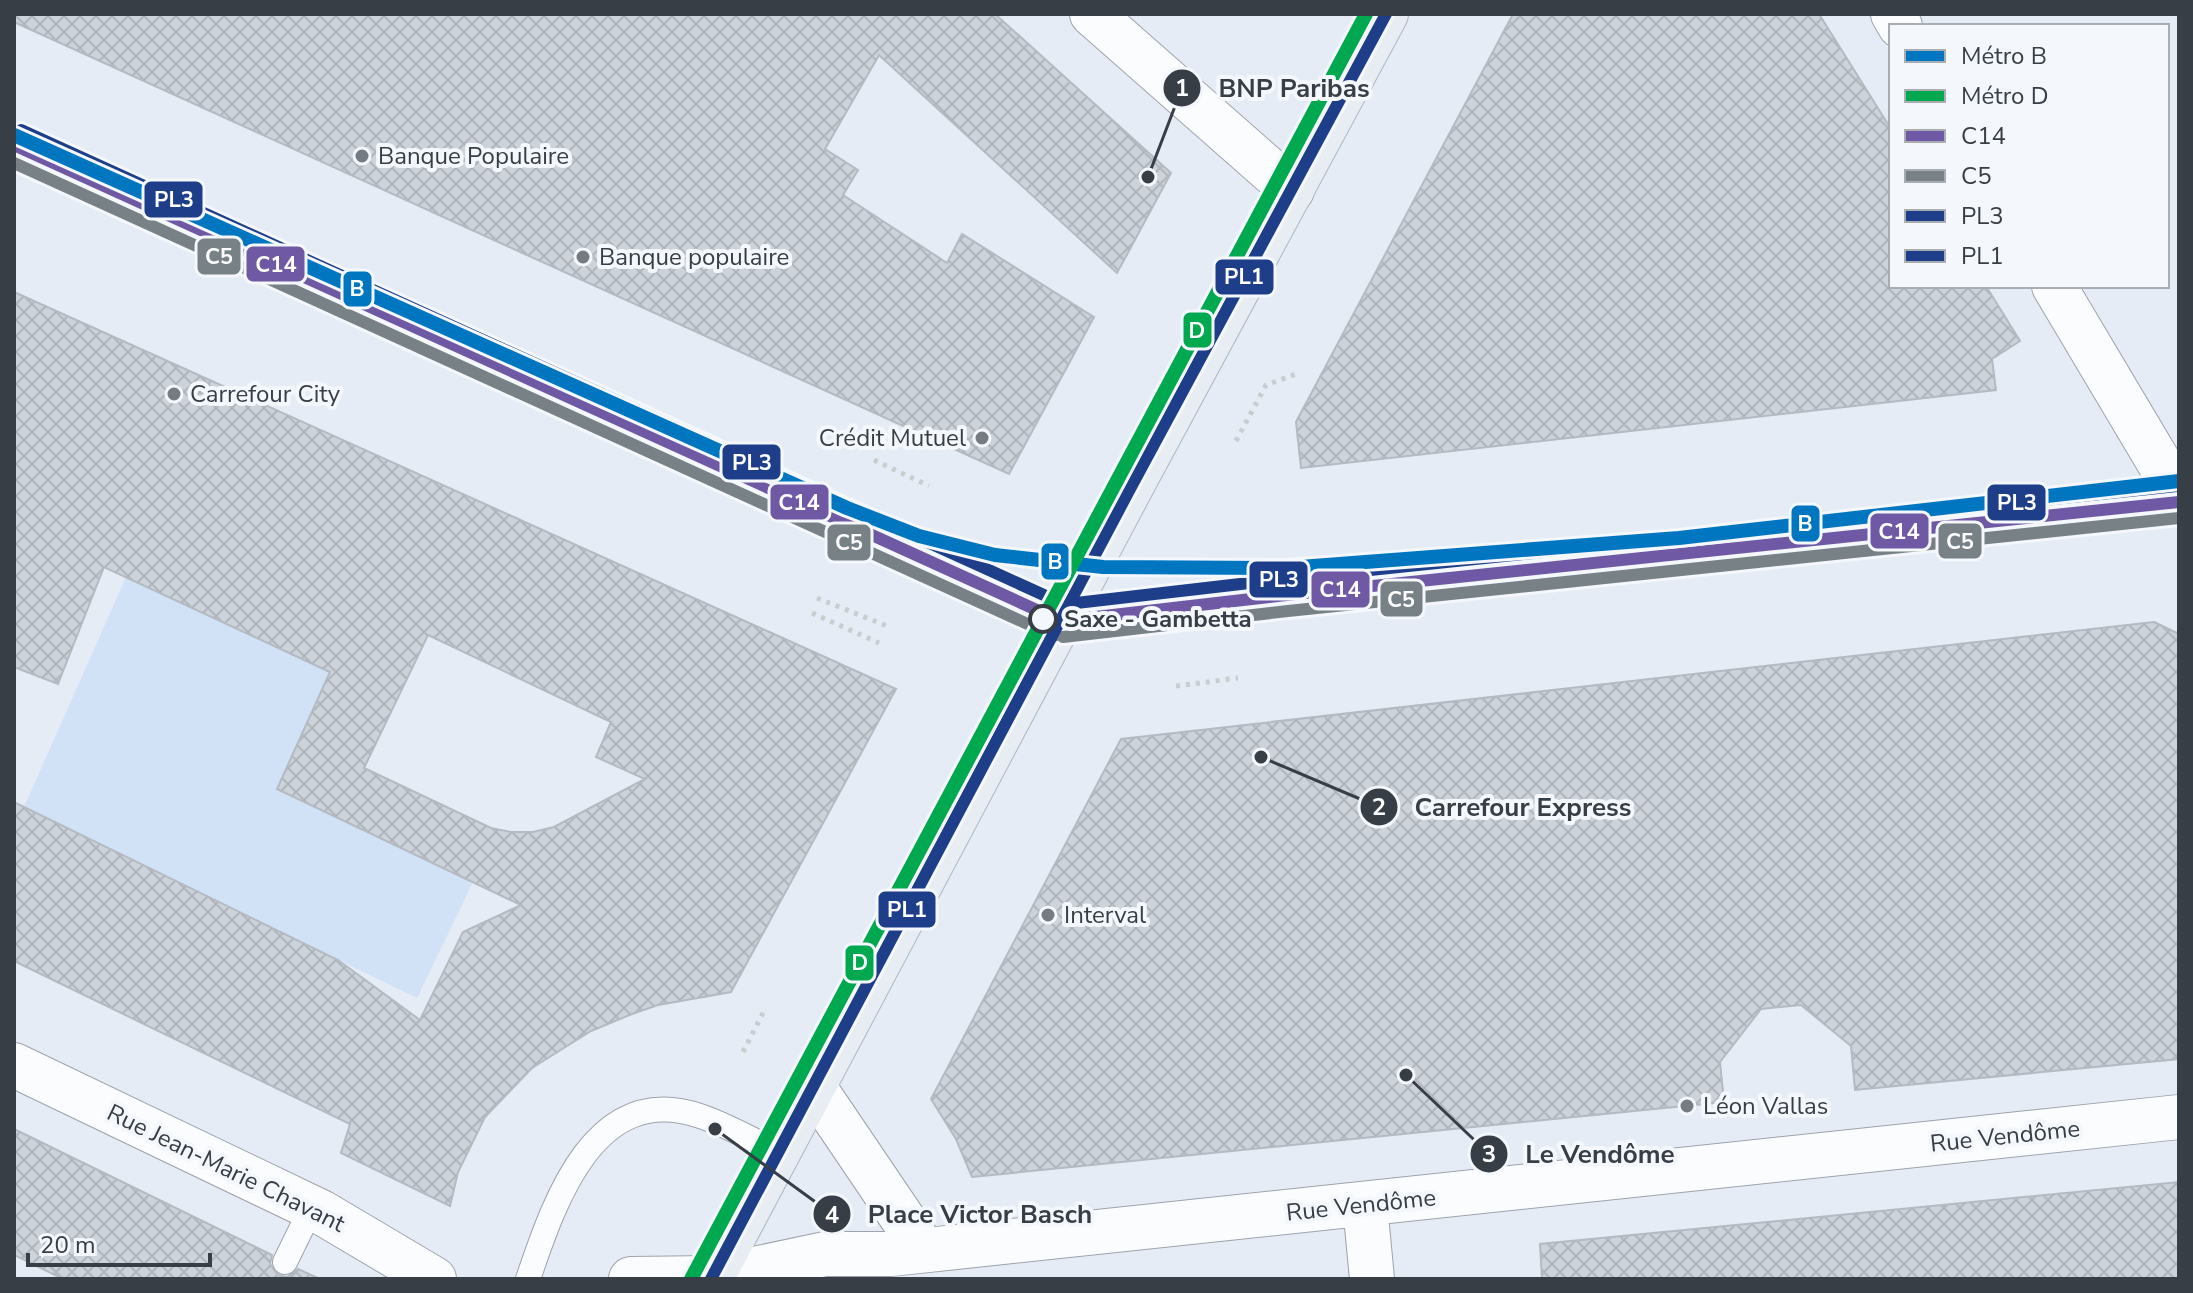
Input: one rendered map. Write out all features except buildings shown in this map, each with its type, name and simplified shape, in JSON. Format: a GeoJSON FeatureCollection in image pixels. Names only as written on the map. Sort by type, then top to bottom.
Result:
{"type":"FeatureCollection","features":[{"type":"Feature","properties":{"kind":"main road"},"geometry":{"type":"LineString","coordinates":[[712,1278],[1386,14]]}},
{"type":"Feature","properties":{"kind":"main road"},"geometry":{"type":"LineString","coordinates":[[14,145],[1061,621],[2179,499]]}},
{"type":"Feature","properties":{"kind":"street"},"geometry":{"type":"LineString","coordinates":[[1092,14],[1292,190]]}},
{"type":"Feature","properties":{"kind":"street"},"geometry":{"type":"LineString","coordinates":[[2055,288],[2179,499]]}},
{"type":"Feature","properties":{"kind":"street","name":"Rue Jean-Marie Chavant"},"geometry":{"type":"LineString","coordinates":[[14,1065],[312,1207],[434,1279]]}},
{"type":"Feature","properties":{"kind":"street"},"geometry":{"type":"LineString","coordinates":[[813,1086],[900,1261]]}},
{"type":"Feature","properties":{"kind":"street","name":"Rue Vendôme"},"geometry":{"type":"LineString","coordinates":[[712,1278],[825,1254],[900,1261],[1365,1205],[2179,1117]]}},
{"type":"Feature","properties":{"kind":"street"},"geometry":{"type":"LineString","coordinates":[[1365,1205],[1372,1279]]}},
{"type":"Feature","properties":{"kind":"street"},"geometry":{"type":"LineString","coordinates":[[631,1279],[712,1278]]}},
{"type":"Feature","properties":{"kind":"lane"},"geometry":{"type":"LineString","coordinates":[[528,1279],[548,1219],[570,1173],[598,1137],[635,1114],[668,1110],[700,1116],[778,1152]]}},
{"type":"Feature","properties":{"kind":"lane"},"geometry":{"type":"LineString","coordinates":[[285,1262],[312,1207]]}},
{"type":"Feature","properties":{"kind":"path"},"geometry":{"type":"LineString","coordinates":[[1236,441],[1266,385],[1296,374]]}},
{"type":"Feature","properties":{"kind":"path"},"geometry":{"type":"LineString","coordinates":[[874,460],[929,486]]}},
{"type":"Feature","properties":{"kind":"path"},"geometry":{"type":"LineString","coordinates":[[817,598],[887,626]]}},
{"type":"Feature","properties":{"kind":"path"},"geometry":{"type":"LineString","coordinates":[[812,613],[879,643]]}},
{"type":"Feature","properties":{"kind":"path"},"geometry":{"type":"LineString","coordinates":[[1176,686],[1238,678]]}},
{"type":"Feature","properties":{"kind":"path"},"geometry":{"type":"LineString","coordinates":[[743,1052],[764,1011]]}},
{"type":"Feature","properties":{"kind":"shaded area"},"geometry":{"type":"Polygon","coordinates":[[[126,577],[330,671],[277,789],[473,882],[417,998],[24,807],[126,577]]]}},
{"type":"Feature","properties":{"kind":"metro line","name":"D"},"geometry":{"type":"LineString","coordinates":[[691,1279],[1366,14]]}},
{"type":"Feature","properties":{"kind":"metro line","name":"B"},"geometry":{"type":"LineString","coordinates":[[14,135],[847,508],[919,536],[995,555],[1103,567],[1287,568],[1679,538],[2179,481]]}},
{"type":"Feature","properties":{"kind":"transit line","name":"PL1"},"geometry":{"type":"LineString","coordinates":[[711,1279],[1386,14]]}},
{"type":"Feature","properties":{"kind":"transit line","name":"PL3"},"geometry":{"type":"LineString","coordinates":[[21,130],[1068,606]]}},
{"type":"Feature","properties":{"kind":"transit line","name":"C14"},"geometry":{"type":"LineString","coordinates":[[14,145],[1061,621]]}},
{"type":"Feature","properties":{"kind":"transit line","name":"C5"},"geometry":{"type":"LineString","coordinates":[[14,163],[1054,636]]}},
{"type":"Feature","properties":{"kind":"transit line","name":"PL3"},"geometry":{"type":"LineString","coordinates":[[1059,605],[2177,486]]}},
{"type":"Feature","properties":{"kind":"transit line","name":"C14"},"geometry":{"type":"LineString","coordinates":[[1061,621],[2179,502]]}},
{"type":"Feature","properties":{"kind":"transit line","name":"C5"},"geometry":{"type":"LineString","coordinates":[[1063,637],[2179,518]]}},
{"type":"Feature","properties":{"kind":"place","name":"Banque Populaire"},"geometry":{"type":"Point","coordinates":[362,156]}},
{"type":"Feature","properties":{"kind":"place","name":"BNP Paribas"},"geometry":{"type":"Point","coordinates":[1148,177]}},
{"type":"Feature","properties":{"kind":"place","name":"Banque populaire"},"geometry":{"type":"Point","coordinates":[583,257]}},
{"type":"Feature","properties":{"kind":"place","name":"Carrefour City"},"geometry":{"type":"Point","coordinates":[174,394]}},
{"type":"Feature","properties":{"kind":"place","name":"Crédit Mutuel"},"geometry":{"type":"Point","coordinates":[982,438]}},
{"type":"Feature","properties":{"kind":"place","name":"Saxe - Gambetta"},"geometry":{"type":"Point","coordinates":[1043,619]}},
{"type":"Feature","properties":{"kind":"place","name":"Carrefour Express"},"geometry":{"type":"Point","coordinates":[1261,757]}},
{"type":"Feature","properties":{"kind":"place","name":"Interval"},"geometry":{"type":"Point","coordinates":[1048,915]}},
{"type":"Feature","properties":{"kind":"place","name":"Le Vendôme"},"geometry":{"type":"Point","coordinates":[1406,1075]}},
{"type":"Feature","properties":{"kind":"place","name":"Léon Vallas"},"geometry":{"type":"Point","coordinates":[1687,1106]}},
{"type":"Feature","properties":{"kind":"place","name":"Place Victor Basch"},"geometry":{"type":"Point","coordinates":[715,1129]}}]}
